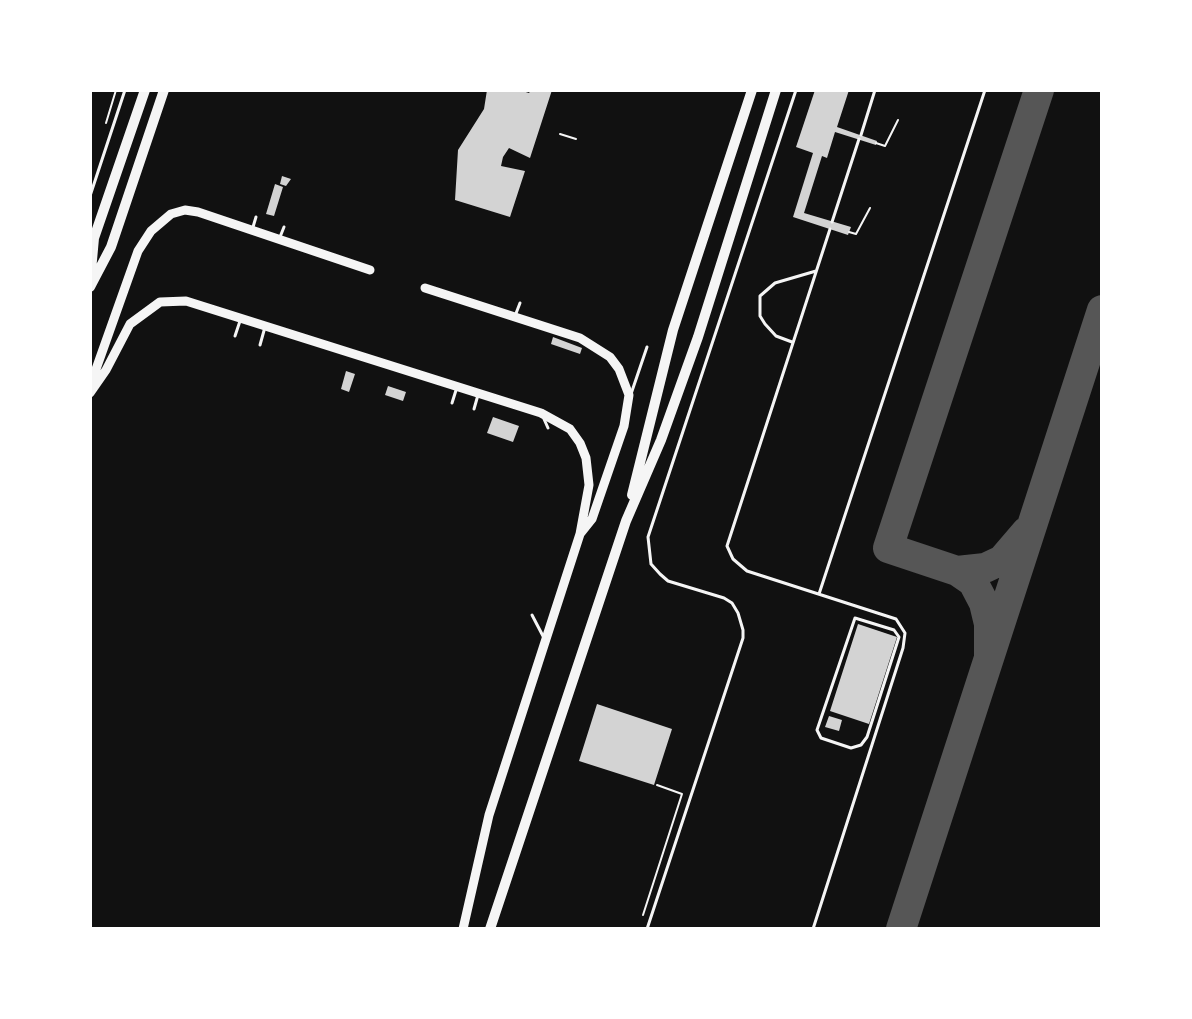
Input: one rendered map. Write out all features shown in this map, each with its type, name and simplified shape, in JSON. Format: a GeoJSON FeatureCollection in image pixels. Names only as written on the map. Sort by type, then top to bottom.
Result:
{"type":"FeatureCollection","features":[{"type":"Feature","properties":{"kind":"main road"},"geometry":{"type":"LineString","coordinates":[[90,285],[94,238],[145,90]]}},
{"type":"Feature","properties":{"kind":"main road"},"geometry":{"type":"LineString","coordinates":[[90,285],[111,247],[164,90]]}},
{"type":"Feature","properties":{"kind":"main road"},"geometry":{"type":"LineString","coordinates":[[490,929],[626,521],[673,330],[752,90]]}},
{"type":"Feature","properties":{"kind":"main road"},"geometry":{"type":"LineString","coordinates":[[626,521],[661,440],[698,337],[776,90]]}},
{"type":"Feature","properties":{"kind":"main road"},"geometry":{"type":"LineString","coordinates":[[90,386],[138,251],[155,226],[171,214],[193,210],[370,270]]}},
{"type":"Feature","properties":{"kind":"main road"},"geometry":{"type":"LineString","coordinates":[[425,288],[596,346],[610,357],[619,369],[627,384],[629,401],[624,426],[592,519],[580,534]]}},
{"type":"Feature","properties":{"kind":"main road"},"geometry":{"type":"LineString","coordinates":[[90,393],[106,370],[124,331],[141,314],[160,303],[186,301],[541,413],[570,429],[586,458],[589,485],[580,534],[489,815],[463,929]]}},
{"type":"Feature","properties":{"kind":"lane"},"geometry":{"type":"LineString","coordinates":[[90,196],[125,90]]}},
{"type":"Feature","properties":{"kind":"lane"},"geometry":{"type":"LineString","coordinates":[[647,929],[743,630],[732,603],[668,581],[660,574],[651,564],[648,537],[796,90]]}},
{"type":"Feature","properties":{"kind":"lane"},"geometry":{"type":"LineString","coordinates":[[832,222],[875,90]]}},
{"type":"Feature","properties":{"kind":"lane"},"geometry":{"type":"LineString","coordinates":[[819,594],[985,90]]}},
{"type":"Feature","properties":{"kind":"lane"},"geometry":{"type":"LineString","coordinates":[[252,229],[256,218]]}},
{"type":"Feature","properties":{"kind":"lane"},"geometry":{"type":"LineString","coordinates":[[280,239],[284,226]]}},
{"type":"Feature","properties":{"kind":"lane"},"geometry":{"type":"LineString","coordinates":[[813,929],[904,642],[902,625],[896,619],[747,571],[737,564],[727,550],[830,229]]}},
{"type":"Feature","properties":{"kind":"lane"},"geometry":{"type":"LineString","coordinates":[[793,342],[776,336],[765,324],[760,316],[760,296],[775,283],[816,271]]}},
{"type":"Feature","properties":{"kind":"lane"},"geometry":{"type":"LineString","coordinates":[[515,317],[520,303]]}},
{"type":"Feature","properties":{"kind":"lane"},"geometry":{"type":"LineString","coordinates":[[235,336],[241,318]]}},
{"type":"Feature","properties":{"kind":"lane"},"geometry":{"type":"LineString","coordinates":[[260,345],[266,325]]}},
{"type":"Feature","properties":{"kind":"lane"},"geometry":{"type":"LineString","coordinates":[[629,401],[647,347]]}},
{"type":"Feature","properties":{"kind":"lane"},"geometry":{"type":"LineString","coordinates":[[452,403],[457,387]]}},
{"type":"Feature","properties":{"kind":"lane"},"geometry":{"type":"LineString","coordinates":[[474,410],[479,393]]}},
{"type":"Feature","properties":{"kind":"lane"},"geometry":{"type":"LineString","coordinates":[[541,413],[548,428]]}},
{"type":"Feature","properties":{"kind":"lane"},"geometry":{"type":"LineString","coordinates":[[532,615],[545,640]]}},
{"type":"Feature","properties":{"kind":"lane"},"geometry":{"type":"LineString","coordinates":[[855,618],[899,634],[881,694],[867,737],[861,745],[851,748],[821,738],[818,734],[817,730],[855,618]]}},
{"type":"Feature","properties":{"kind":"lane"},"geometry":{"type":"LineString","coordinates":[[881,694],[887,696]]}},
{"type":"Feature","properties":{"kind":"path"},"geometry":{"type":"LineString","coordinates":[[876,143],[885,146],[898,120]]}},
{"type":"Feature","properties":{"kind":"path"},"geometry":{"type":"LineString","coordinates":[[560,134],[576,140]]}},
{"type":"Feature","properties":{"kind":"path"},"geometry":{"type":"LineString","coordinates":[[849,232],[856,234],[870,208]]}},
{"type":"Feature","properties":{"kind":"path"},"geometry":{"type":"LineString","coordinates":[[642,918],[682,794],[657,786]]}},
{"type":"Feature","properties":{"kind":"building"},"geometry":{"type":"Polygon","coordinates":[[[487,90],[519,90],[529,93],[531,90],[552,90],[530,158],[509,148],[503,157],[501,166],[525,171],[510,217],[455,200],[458,150],[484,109],[487,90]]]}},
{"type":"Feature","properties":{"kind":"building"},"geometry":{"type":"Polygon","coordinates":[[[815,90],[849,90],[837,127],[877,141],[876,145],[835,132],[827,158],[822,156],[804,213],[851,227],[848,235],[793,217],[813,153],[796,147],[815,90]]]}},
{"type":"Feature","properties":{"kind":"building"},"geometry":{"type":"Polygon","coordinates":[[[282,176],[291,179],[286,186],[280,184],[282,176]]]}},
{"type":"Feature","properties":{"kind":"building"},"geometry":{"type":"Polygon","coordinates":[[[275,184],[283,187],[274,216],[266,214],[275,184]]]}},
{"type":"Feature","properties":{"kind":"building"},"geometry":{"type":"Polygon","coordinates":[[[553,337],[582,348],[580,354],[551,344],[553,337]]]}},
{"type":"Feature","properties":{"kind":"building"},"geometry":{"type":"Polygon","coordinates":[[[346,371],[355,374],[349,392],[341,389],[346,371]]]}},
{"type":"Feature","properties":{"kind":"building"},"geometry":{"type":"Polygon","coordinates":[[[388,386],[406,392],[403,401],[385,395],[388,386]]]}},
{"type":"Feature","properties":{"kind":"building"},"geometry":{"type":"Polygon","coordinates":[[[493,417],[519,426],[513,442],[487,433],[493,417]]]}},
{"type":"Feature","properties":{"kind":"building"},"geometry":{"type":"Polygon","coordinates":[[[858,624],[897,637],[869,724],[830,711],[858,624]]]}},
{"type":"Feature","properties":{"kind":"building"},"geometry":{"type":"Polygon","coordinates":[[[597,704],[672,729],[654,785],[579,761],[597,704]]]}},
{"type":"Feature","properties":{"kind":"building"},"geometry":{"type":"Polygon","coordinates":[[[829,716],[842,720],[839,731],[825,727],[829,716]]]}},
{"type":"Feature","properties":{"kind":"taxiway"},"geometry":{"type":"LineString","coordinates":[[989,657],[989,624],[984,603],[973,582],[957,571],[888,548],[1039,90]]}},
{"type":"Feature","properties":{"kind":"taxiway"},"geometry":{"type":"LineString","coordinates":[[901,929],[1102,310]]}},
{"type":"Feature","properties":{"kind":"taxiway"},"geometry":{"type":"LineString","coordinates":[[957,571],[985,568],[1002,560],[1026,532]]}}]}
